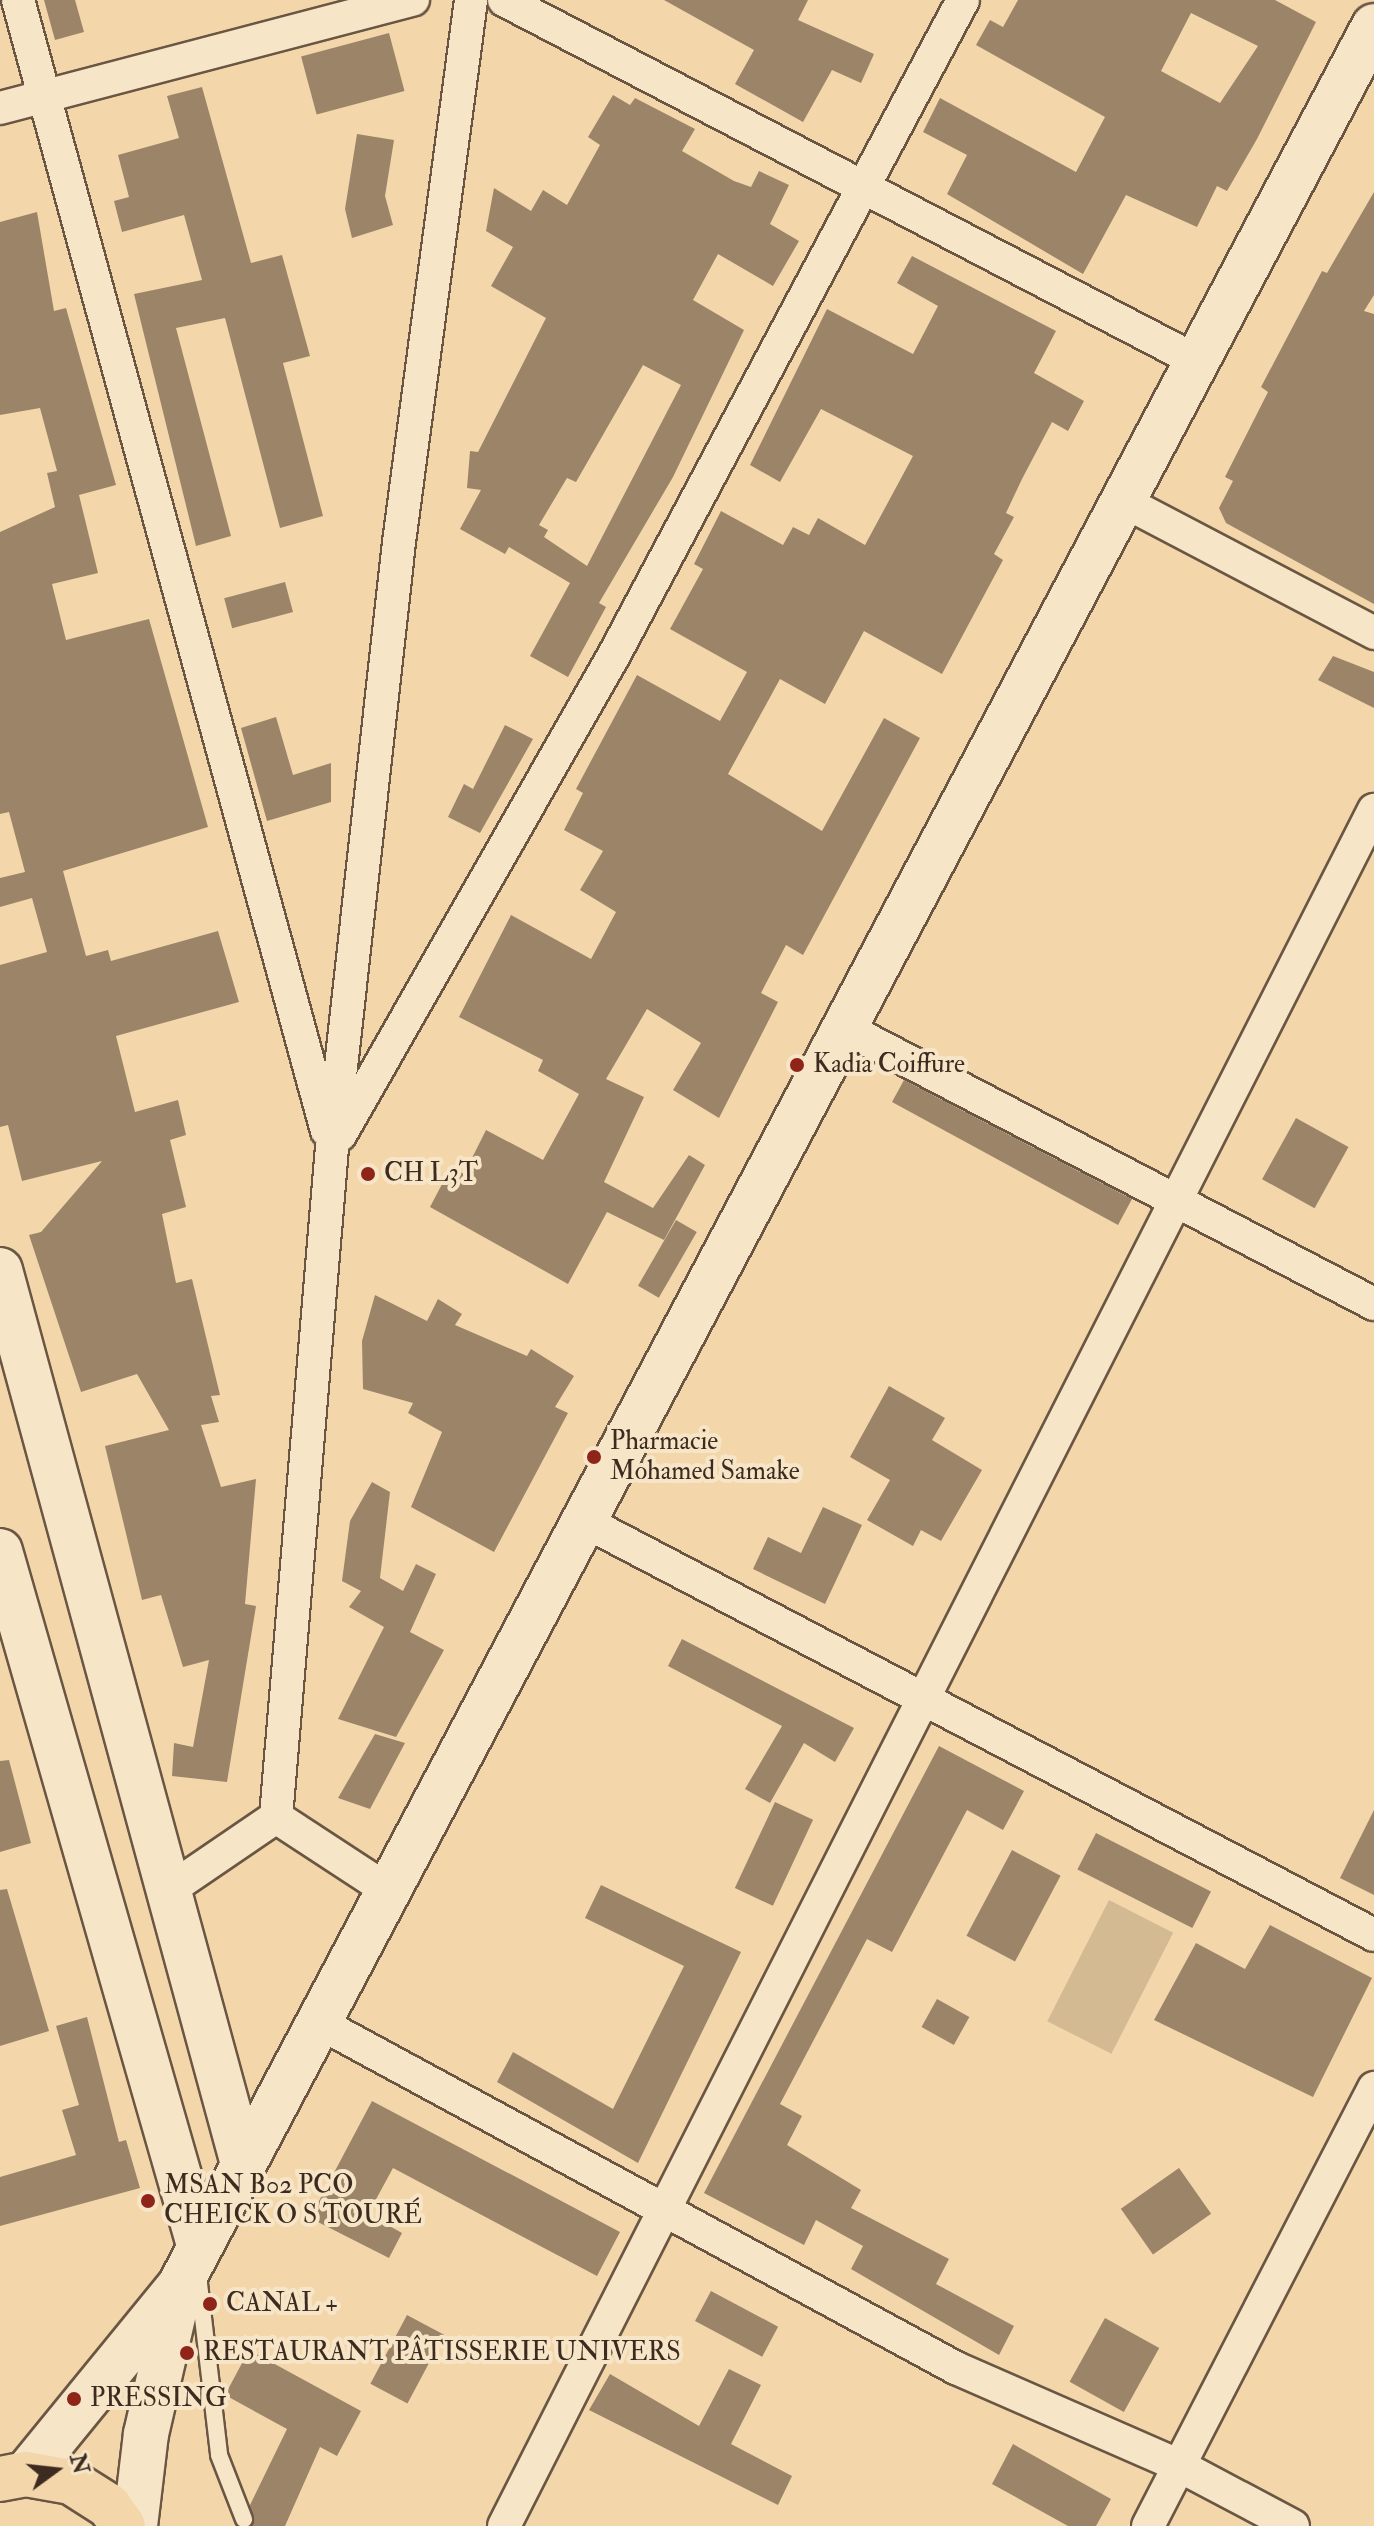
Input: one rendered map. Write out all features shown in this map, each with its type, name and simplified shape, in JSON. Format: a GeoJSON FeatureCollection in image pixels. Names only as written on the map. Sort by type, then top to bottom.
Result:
{"type":"FeatureCollection","features":[{"type":"Feature","properties":{"kind":"highway"},"geometry":{"type":"LineString","coordinates":[[7,2477],[71,2482],[109,2506],[123,2526]]}},
{"type":"Feature","properties":{"kind":"main road"},"geometry":{"type":"LineString","coordinates":[[135,2526],[146,2434],[192,2261],[242,2160],[1374,26]]}},
{"type":"Feature","properties":{"kind":"main road"},"geometry":{"type":"LineString","coordinates":[[0,1270],[242,2160]]}},
{"type":"Feature","properties":{"kind":"main road"},"geometry":{"type":"LineString","coordinates":[[0,1551],[6,1593],[192,2261]]}},
{"type":"Feature","properties":{"kind":"main road"},"geometry":{"type":"LineString","coordinates":[[7,2477],[192,2261]]}},
{"type":"Feature","properties":{"kind":"street"},"geometry":{"type":"LineString","coordinates":[[18,0],[332,1148]]}},
{"type":"Feature","properties":{"kind":"street"},"geometry":{"type":"LineString","coordinates":[[0,108],[413,0]]}},
{"type":"Feature","properties":{"kind":"street"},"geometry":{"type":"LineString","coordinates":[[276,1817],[332,1148],[399,542],[471,0]]}},
{"type":"Feature","properties":{"kind":"street"},"geometry":{"type":"LineString","coordinates":[[504,0],[862,183],[1197,361]]}},
{"type":"Feature","properties":{"kind":"street"},"geometry":{"type":"LineString","coordinates":[[332,1148],[614,655],[862,183],[963,0]]}},
{"type":"Feature","properties":{"kind":"street"},"geometry":{"type":"LineString","coordinates":[[1123,501],[1374,633]]}},
{"type":"Feature","properties":{"kind":"street"},"geometry":{"type":"LineString","coordinates":[[504,2526],[663,2208],[927,1704],[1174,1200],[1374,810]]}},
{"type":"Feature","properties":{"kind":"street"},"geometry":{"type":"LineString","coordinates":[[843,1027],[1374,1304]]}},
{"type":"Feature","properties":{"kind":"street"},"geometry":{"type":"LineString","coordinates":[[582,1520],[927,1704],[1374,1935]]}},
{"type":"Feature","properties":{"kind":"street"},"geometry":{"type":"LineString","coordinates":[[276,1817],[386,1889]]}},
{"type":"Feature","properties":{"kind":"street"},"geometry":{"type":"LineString","coordinates":[[169,1890],[276,1817]]}},
{"type":"Feature","properties":{"kind":"street"},"geometry":{"type":"LineString","coordinates":[[316,2021],[956,2368],[1178,2465],[1293,2526]]}},
{"type":"Feature","properties":{"kind":"street"},"geometry":{"type":"LineString","coordinates":[[1148,2526],[1374,2088]]}},
{"type":"Feature","properties":{"kind":"lane"},"geometry":{"type":"LineString","coordinates":[[192,2261],[219,2455],[244,2519]]}},
{"type":"Feature","properties":{"kind":"shaded area"},"geometry":{"type":"Polygon","coordinates":[[[1109,1900],[1173,1933],[1111,2054],[1047,2021],[1109,1900]]]}},
{"type":"Feature","properties":{"kind":"building"},"geometry":{"type":"Polygon","coordinates":[[[44,0],[75,0],[84,32],[55,40],[44,0]]]}},
{"type":"Feature","properties":{"kind":"building"},"geometry":{"type":"Polygon","coordinates":[[[664,0],[808,0],[798,20],[874,54],[861,83],[832,70],[803,122],[735,84],[754,50],[664,0]]]}},
{"type":"Feature","properties":{"kind":"building"},"geometry":{"type":"Polygon","coordinates":[[[1018,0],[1275,0],[1316,22],[1227,191],[1217,186],[1197,227],[1126,195],[1083,274],[947,194],[967,155],[923,132],[940,98],[1076,172],[1105,117],[976,45],[990,20],[1003,27],[1018,0]],[[1191,13],[1161,71],[1220,103],[1258,46],[1191,13]]]}},
{"type":"Feature","properties":{"kind":"building"},"geometry":{"type":"Polygon","coordinates":[[[389,33],[405,91],[317,115],[301,57],[389,33]]]}},
{"type":"Feature","properties":{"kind":"building"},"geometry":{"type":"Polygon","coordinates":[[[202,87],[251,263],[282,255],[310,356],[283,363],[323,516],[280,528],[225,318],[176,328],[231,536],[196,546],[134,294],[202,280],[184,215],[122,232],[114,201],[129,197],[118,155],[179,138],[167,96],[202,87]]]}},
{"type":"Feature","properties":{"kind":"building"},"geometry":{"type":"Polygon","coordinates":[[[613,95],[630,105],[635,98],[695,129],[682,151],[734,181],[751,187],[759,171],[789,185],[770,224],[799,241],[773,286],[718,254],[693,300],[744,330],[673,477],[599,603],[606,607],[568,677],[530,656],[570,583],[509,547],[505,554],[460,529],[481,490],[467,488],[470,451],[478,452],[546,318],[491,286],[513,247],[486,231],[494,188],[531,211],[543,190],[567,205],[600,145],[588,137],[613,95]],[[643,365],[576,482],[567,478],[539,525],[548,530],[544,537],[587,566],[681,385],[643,365]]]}},
{"type":"Feature","properties":{"kind":"building"},"geometry":{"type":"Polygon","coordinates":[[[357,134],[394,140],[385,196],[393,225],[352,238],[345,209],[357,134]]]}},
{"type":"Feature","properties":{"kind":"building"},"geometry":{"type":"Polygon","coordinates":[[[1374,192],[1374,295],[1364,311],[1374,314],[1374,604],[1226,523],[1219,508],[1233,481],[1225,477],[1268,392],[1261,387],[1322,271],[1327,273],[1374,192]]]}},
{"type":"Feature","properties":{"kind":"building"},"geometry":{"type":"Polygon","coordinates":[[[37,212],[54,311],[66,308],[116,485],[79,495],[98,573],[52,584],[66,640],[149,619],[208,827],[63,871],[86,956],[108,950],[111,961],[218,931],[239,1002],[116,1036],[135,1112],[178,1100],[186,1135],[170,1140],[186,1207],[162,1214],[176,1283],[192,1279],[220,1395],[211,1396],[219,1422],[201,1425],[221,1487],[256,1479],[245,1604],[256,1606],[227,1782],[172,1776],[174,1743],[193,1747],[209,1660],[183,1667],[161,1595],[142,1600],[105,1446],[169,1430],[137,1374],[81,1392],[29,1235],[41,1232],[102,1161],[22,1181],[8,1125],[0,1127],[0,965],[47,952],[32,898],[0,907],[0,878],[25,872],[9,812],[0,814],[0,532],[55,507],[47,473],[57,471],[40,408],[0,415],[0,222],[37,212]]]}},
{"type":"Feature","properties":{"kind":"building"},"geometry":{"type":"Polygon","coordinates":[[[912,256],[1056,331],[1034,373],[1084,401],[1068,431],[1052,422],[1022,479],[1006,513],[1014,517],[994,554],[1003,560],[942,674],[864,631],[825,704],[780,679],[728,774],[822,831],[884,718],[920,738],[803,955],[786,945],[761,993],[778,1002],[719,1118],[673,1090],[701,1043],[647,1009],[606,1079],[644,1097],[604,1182],[653,1208],[689,1155],[705,1165],[664,1240],[607,1212],[568,1284],[430,1207],[451,1167],[464,1174],[486,1130],[543,1160],[579,1094],[538,1071],[543,1060],[459,1017],[511,915],[591,959],[616,912],[580,890],[603,851],[564,830],[583,793],[576,789],[637,675],[720,721],[747,672],[670,629],[703,569],[694,564],[721,511],[783,545],[793,527],[809,535],[818,518],[865,545],[913,456],[821,409],[780,482],[750,465],[827,309],[913,354],[938,306],[897,283],[912,256]]]}},
{"type":"Feature","properties":{"kind":"building"},"geometry":{"type":"Polygon","coordinates":[[[285,582],[293,612],[232,628],[224,598],[285,582]]]}},
{"type":"Feature","properties":{"kind":"building"},"geometry":{"type":"Polygon","coordinates":[[[1333,656],[1374,672],[1374,708],[1318,680],[1333,656]]]}},
{"type":"Feature","properties":{"kind":"building"},"geometry":{"type":"Polygon","coordinates":[[[276,717],[293,775],[331,763],[331,802],[267,821],[241,728],[276,717]]]}},
{"type":"Feature","properties":{"kind":"building"},"geometry":{"type":"Polygon","coordinates":[[[505,725],[533,739],[480,833],[448,817],[464,784],[473,789],[505,725]]]}},
{"type":"Feature","properties":{"kind":"building"},"geometry":{"type":"Polygon","coordinates":[[[904,1080],[1132,1199],[1118,1225],[892,1102],[904,1080]]]}},
{"type":"Feature","properties":{"kind":"building"},"geometry":{"type":"Polygon","coordinates":[[[1296,1118],[1348,1147],[1315,1208],[1262,1179],[1296,1118]]]}},
{"type":"Feature","properties":{"kind":"building"},"geometry":{"type":"Polygon","coordinates":[[[676,1220],[697,1232],[659,1298],[638,1286],[676,1220]]]}},
{"type":"Feature","properties":{"kind":"building"},"geometry":{"type":"Polygon","coordinates":[[[375,1295],[427,1321],[438,1299],[462,1314],[455,1325],[527,1356],[531,1349],[574,1376],[555,1407],[568,1413],[494,1552],[411,1507],[442,1432],[408,1413],[413,1403],[363,1389],[362,1341],[375,1295]]]}},
{"type":"Feature","properties":{"kind":"building"},"geometry":{"type":"Polygon","coordinates":[[[889,1386],[945,1418],[932,1440],[982,1470],[941,1541],[921,1530],[913,1546],[867,1520],[890,1480],[850,1457],[889,1386]]]}},
{"type":"Feature","properties":{"kind":"building"},"geometry":{"type":"Polygon","coordinates":[[[372,1482],[390,1492],[380,1578],[403,1591],[416,1564],[436,1574],[410,1632],[444,1650],[396,1737],[338,1719],[384,1627],[349,1607],[361,1591],[342,1581],[350,1521],[372,1482]]]}},
{"type":"Feature","properties":{"kind":"building"},"geometry":{"type":"Polygon","coordinates":[[[823,1507],[862,1525],[825,1604],[753,1569],[768,1537],[801,1553],[823,1507]]]}},
{"type":"Feature","properties":{"kind":"building"},"geometry":{"type":"Polygon","coordinates":[[[682,1639],[854,1728],[835,1762],[804,1743],[770,1803],[745,1789],[782,1726],[668,1666],[682,1639]]]}},
{"type":"Feature","properties":{"kind":"building"},"geometry":{"type":"Polygon","coordinates":[[[375,1734],[405,1743],[370,1809],[338,1798],[375,1734]]]}},
{"type":"Feature","properties":{"kind":"building"},"geometry":{"type":"Polygon","coordinates":[[[939,1746],[1024,1791],[1003,1830],[967,1810],[892,1952],[867,1939],[780,2104],[802,2116],[787,2145],[861,2190],[851,2208],[949,2259],[936,2284],[1014,2326],[999,2355],[851,2269],[863,2246],[816,2220],[804,2245],[704,2193],[939,1746]]]}},
{"type":"Feature","properties":{"kind":"building"},"geometry":{"type":"Polygon","coordinates":[[[9,1760],[31,1843],[0,1852],[0,1761],[9,1760]]]}},
{"type":"Feature","properties":{"kind":"building"},"geometry":{"type":"Polygon","coordinates":[[[775,1802],[813,1820],[773,1906],[735,1888],[775,1802]]]}},
{"type":"Feature","properties":{"kind":"building"},"geometry":{"type":"Polygon","coordinates":[[[1374,1810],[1374,1895],[1340,1878],[1374,1810]]]}},
{"type":"Feature","properties":{"kind":"building"},"geometry":{"type":"Polygon","coordinates":[[[1096,1833],[1211,1892],[1192,1928],[1077,1870],[1096,1833]]]}},
{"type":"Feature","properties":{"kind":"building"},"geometry":{"type":"Polygon","coordinates":[[[1012,1850],[1061,1876],[1015,1961],[966,1936],[1012,1850]]]}},
{"type":"Feature","properties":{"kind":"building"},"geometry":{"type":"Polygon","coordinates":[[[601,1885],[741,1952],[638,2163],[497,2082],[513,2052],[613,2109],[684,1966],[585,1918],[601,1885]]]}},
{"type":"Feature","properties":{"kind":"building"},"geometry":{"type":"Polygon","coordinates":[[[7,1889],[49,2031],[0,2046],[0,1890],[7,1889]]]}},
{"type":"Feature","properties":{"kind":"building"},"geometry":{"type":"Polygon","coordinates":[[[1270,1925],[1372,1978],[1313,2097],[1154,2020],[1196,1943],[1245,1969],[1270,1925]]]}},
{"type":"Feature","properties":{"kind":"building"},"geometry":{"type":"Polygon","coordinates":[[[937,1999],[969,2017],[954,2045],[921,2027],[937,1999]]]}},
{"type":"Feature","properties":{"kind":"building"},"geometry":{"type":"Polygon","coordinates":[[[87,2017],[119,2142],[126,2140],[140,2188],[0,2226],[0,2177],[76,2155],[62,2110],[79,2105],[56,2026],[87,2017]]]}},
{"type":"Feature","properties":{"kind":"building"},"geometry":{"type":"Polygon","coordinates":[[[372,2101],[620,2232],[597,2276],[393,2168],[368,2214],[402,2233],[389,2258],[310,2218],[372,2101]]]}},
{"type":"Feature","properties":{"kind":"building"},"geometry":{"type":"Polygon","coordinates":[[[1179,2168],[1211,2214],[1153,2255],[1121,2209],[1179,2168]]]}},
{"type":"Feature","properties":{"kind":"building"},"geometry":{"type":"Polygon","coordinates":[[[711,2291],[778,2327],[762,2357],[695,2321],[711,2291]]]}},
{"type":"Feature","properties":{"kind":"building"},"geometry":{"type":"Polygon","coordinates":[[[407,2315],[444,2335],[407,2404],[370,2384],[407,2315]]]}},
{"type":"Feature","properties":{"kind":"building"},"geometry":{"type":"Polygon","coordinates":[[[1105,2318],[1159,2348],[1124,2412],[1070,2382],[1105,2318]]]}},
{"type":"Feature","properties":{"kind":"building"},"geometry":{"type":"Polygon","coordinates":[[[249,2350],[361,2411],[337,2456],[320,2447],[285,2526],[252,2526],[250,2505],[287,2429],[225,2395],[249,2350]]]}},
{"type":"Feature","properties":{"kind":"building"},"geometry":{"type":"Polygon","coordinates":[[[729,2369],[761,2385],[731,2444],[792,2476],[778,2505],[589,2410],[610,2374],[699,2426],[729,2369]]]}},
{"type":"Feature","properties":{"kind":"building"},"geometry":{"type":"Polygon","coordinates":[[[1013,2444],[1111,2499],[1096,2526],[1068,2526],[992,2484],[1013,2444]]]}},
{"type":"Feature","properties":{"kind":"place","name":"Kadia Coiffure"},"geometry":{"type":"Point","coordinates":[797,1065]}},
{"type":"Feature","properties":{"kind":"place","name":"CH L3T"},"geometry":{"type":"Point","coordinates":[368,1174]}},
{"type":"Feature","properties":{"kind":"place","name":"Pharmacie Mohamed Samake"},"geometry":{"type":"Point","coordinates":[594,1457]}},
{"type":"Feature","properties":{"kind":"place","name":"MSAN B02 PCO CHEICK O S TOURÉ"},"geometry":{"type":"Point","coordinates":[148,2201]}},
{"type":"Feature","properties":{"kind":"place","name":"CANAL +"},"geometry":{"type":"Point","coordinates":[210,2304]}},
{"type":"Feature","properties":{"kind":"place","name":"RESTAURANT PÂTISSERIE UNIVERS"},"geometry":{"type":"Point","coordinates":[187,2353]}},
{"type":"Feature","properties":{"kind":"place","name":"PRESSING"},"geometry":{"type":"Point","coordinates":[74,2399]}}]}
